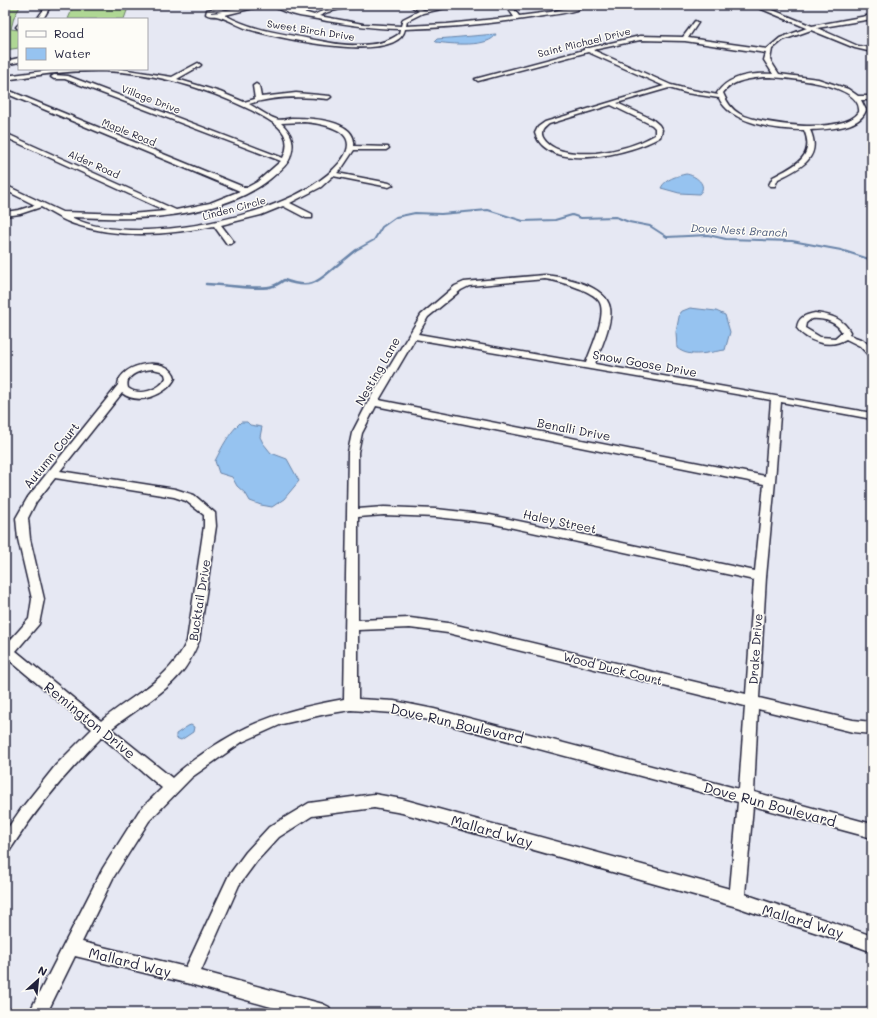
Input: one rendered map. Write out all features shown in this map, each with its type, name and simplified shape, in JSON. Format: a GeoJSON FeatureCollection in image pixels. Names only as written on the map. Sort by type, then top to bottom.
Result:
{"type":"FeatureCollection","features":[{"type":"Feature","properties":{"kind":"street"},"geometry":{"type":"LineString","coordinates":[[41,18],[49,5]]}},
{"type":"Feature","properties":{"kind":"street"},"geometry":{"type":"LineString","coordinates":[[205,5],[212,10],[223,12],[264,5]]}},
{"type":"Feature","properties":{"kind":"street"},"geometry":{"type":"LineString","coordinates":[[223,12],[245,5]]}},
{"type":"Feature","properties":{"kind":"street"},"geometry":{"type":"LineString","coordinates":[[274,5],[291,12],[314,17],[376,27],[430,27],[518,18],[586,5]]}},
{"type":"Feature","properties":{"kind":"street"},"geometry":{"type":"LineString","coordinates":[[314,17],[326,11],[355,5]]}},
{"type":"Feature","properties":{"kind":"street"},"geometry":{"type":"LineString","coordinates":[[352,11],[364,5]]}},
{"type":"Feature","properties":{"kind":"street"},"geometry":{"type":"LineString","coordinates":[[411,5],[425,12]]}},
{"type":"Feature","properties":{"kind":"street","name":"Sweet Birch Drive"},"geometry":{"type":"LineString","coordinates":[[223,12],[235,22],[254,29],[348,46],[371,46],[391,42],[402,36],[406,20],[410,17],[456,5]]}},
{"type":"Feature","properties":{"kind":"street"},"geometry":{"type":"LineString","coordinates":[[508,5],[518,18]]}},
{"type":"Feature","properties":{"kind":"street"},"geometry":{"type":"LineString","coordinates":[[754,5],[857,47],[872,50]]}},
{"type":"Feature","properties":{"kind":"street"},"geometry":{"type":"LineString","coordinates":[[335,20],[341,17]]}},
{"type":"Feature","properties":{"kind":"street"},"geometry":{"type":"LineString","coordinates":[[777,75],[767,61],[767,51],[784,37],[813,28],[872,17]]}},
{"type":"Feature","properties":{"kind":"street"},"geometry":{"type":"LineString","coordinates":[[685,39],[695,23]]}},
{"type":"Feature","properties":{"kind":"street","name":"Saint Michael Drive"},"geometry":{"type":"LineString","coordinates":[[478,79],[640,38],[685,39],[767,51]]}},
{"type":"Feature","properties":{"kind":"street"},"geometry":{"type":"LineString","coordinates":[[581,47],[669,86],[720,98],[728,107],[749,118],[780,126],[807,129],[836,126],[856,120],[863,112],[863,107],[857,98],[850,93],[830,84],[804,78],[777,75],[753,76],[734,81],[723,88],[720,93],[720,98]]}},
{"type":"Feature","properties":{"kind":"street"},"geometry":{"type":"LineString","coordinates":[[5,63],[18,60]]}},
{"type":"Feature","properties":{"kind":"street"},"geometry":{"type":"LineString","coordinates":[[171,80],[198,65]]}},
{"type":"Feature","properties":{"kind":"street"},"geometry":{"type":"LineString","coordinates":[[5,78],[56,70],[111,70],[171,80],[207,90],[244,104],[276,122],[287,133],[290,142],[290,149],[286,161],[268,178],[246,191],[227,199],[175,212],[131,216],[62,214],[5,188]]}},
{"type":"Feature","properties":{"kind":"street","name":"Village Drive"},"geometry":{"type":"LineString","coordinates":[[5,83],[66,77],[286,161]]}},
{"type":"Feature","properties":{"kind":"street"},"geometry":{"type":"LineString","coordinates":[[256,86],[258,99]]}},
{"type":"Feature","properties":{"kind":"street"},"geometry":{"type":"LineString","coordinates":[[612,103],[650,121],[657,126],[659,131],[658,136],[652,140],[614,153],[588,156],[575,155],[554,150],[545,145],[539,137],[538,133],[540,128],[546,123],[612,103],[669,86]]}},
{"type":"Feature","properties":{"kind":"street","name":"Maple Road"},"geometry":{"type":"LineString","coordinates":[[5,91],[246,191]]}},
{"type":"Feature","properties":{"kind":"street"},"geometry":{"type":"LineString","coordinates":[[244,104],[258,99],[296,96],[328,97]]}},
{"type":"Feature","properties":{"kind":"street"},"geometry":{"type":"LineString","coordinates":[[857,98],[872,98]]}},
{"type":"Feature","properties":{"kind":"street"},"geometry":{"type":"LineString","coordinates":[[276,122],[306,119],[330,123],[347,133],[351,140],[350,148],[386,148]]}},
{"type":"Feature","properties":{"kind":"street"},"geometry":{"type":"LineString","coordinates":[[773,185],[775,178],[805,161],[812,147],[812,140],[807,129]]}},
{"type":"Feature","properties":{"kind":"street","name":"Alder Road"},"geometry":{"type":"LineString","coordinates":[[5,135],[175,212]]}},
{"type":"Feature","properties":{"kind":"street","name":"Linden Circle"},"geometry":{"type":"LineString","coordinates":[[62,214],[68,219],[78,223],[118,232],[158,232],[217,225],[262,212],[310,190],[341,166],[350,148]]}},
{"type":"Feature","properties":{"kind":"street"},"geometry":{"type":"LineString","coordinates":[[332,174],[389,185]]}},
{"type":"Feature","properties":{"kind":"street"},"geometry":{"type":"LineString","coordinates":[[283,203],[309,216]]}},
{"type":"Feature","properties":{"kind":"street"},"geometry":{"type":"LineString","coordinates":[[5,214],[20,212],[40,205]]}},
{"type":"Feature","properties":{"kind":"street"},"geometry":{"type":"LineString","coordinates":[[217,225],[230,242]]}},
{"type":"Feature","properties":{"kind":"street","name":"Nesting Lane"},"geometry":{"type":"LineString","coordinates":[[350,704],[353,452],[357,433],[373,402],[425,315],[458,288],[467,284],[545,277],[563,279],[592,291],[602,299],[606,308],[605,320],[590,366]]}},
{"type":"Feature","properties":{"kind":"street"},"geometry":{"type":"LineString","coordinates":[[844,336],[846,332],[842,325],[825,317],[808,318],[803,320],[800,325],[807,335],[819,340],[833,341],[844,336],[858,340],[869,349],[872,354]]}},
{"type":"Feature","properties":{"kind":"street","name":"Snow Goose Drive"},"geometry":{"type":"LineString","coordinates":[[413,336],[776,398],[872,416]]}},
{"type":"Feature","properties":{"kind":"street","name":"Autumn Court"},"geometry":{"type":"LineString","coordinates":[[7,654],[35,621],[38,599],[24,539],[22,518],[32,500],[121,387],[121,382],[124,377],[132,371],[140,368],[159,367],[165,369],[170,374],[171,380],[166,387],[155,394],[142,396],[134,395],[124,391],[121,387]]}},
{"type":"Feature","properties":{"kind":"street","name":"Drake Drive"},"geometry":{"type":"LineString","coordinates":[[737,899],[746,797],[760,577],[770,481],[776,398]]}},
{"type":"Feature","properties":{"kind":"street","name":"Benalli Drive"},"geometry":{"type":"LineString","coordinates":[[373,402],[770,481]]}},
{"type":"Feature","properties":{"kind":"street","name":"Bucktail Drive"},"geometry":{"type":"LineString","coordinates":[[5,845],[38,798],[68,761],[101,729],[164,683],[189,655],[193,641],[210,526],[209,513],[190,498],[175,493],[54,474]]}},
{"type":"Feature","properties":{"kind":"street","name":"Haley Street"},"geometry":{"type":"LineString","coordinates":[[352,513],[384,511],[436,513],[490,519],[760,577]]}},
{"type":"Feature","properties":{"kind":"street","name":"Wood Duck Court"},"geometry":{"type":"LineString","coordinates":[[351,625],[410,623],[448,628],[751,702],[853,726],[872,728]]}},
{"type":"Feature","properties":{"kind":"street","name":"Remington Drive"},"geometry":{"type":"LineString","coordinates":[[7,654],[172,787]]}},
{"type":"Feature","properties":{"kind":"street","name":"Dove Run Boulevard"},"geometry":{"type":"LineString","coordinates":[[38,1013],[108,873],[144,816],[187,772],[237,738],[280,719],[326,708],[350,704],[394,707],[434,715],[872,831]]}},
{"type":"Feature","properties":{"kind":"street","name":"Mallard Way"},"geometry":{"type":"LineString","coordinates":[[190,976],[234,880],[251,857],[274,832],[309,810],[374,801],[402,806],[737,899],[770,911],[834,930],[872,944]]}},
{"type":"Feature","properties":{"kind":"street","name":"Mallard Way"},"geometry":{"type":"LineString","coordinates":[[70,947],[190,976],[323,1013]]}},
{"type":"Feature","properties":{"kind":"green space"},"geometry":{"type":"Polygon","coordinates":[[[5,5],[21,5],[14,17],[11,29],[18,30],[18,48],[5,50],[5,5]]]}},
{"type":"Feature","properties":{"kind":"green space"},"geometry":{"type":"Polygon","coordinates":[[[74,5],[129,5],[124,18],[68,18],[74,5]]]}},
{"type":"Feature","properties":{"kind":"water"},"geometry":{"type":"Polygon","coordinates":[[[496,34],[486,41],[478,43],[459,44],[435,41],[437,39],[496,34]]]}},
{"type":"Feature","properties":{"kind":"water"},"geometry":{"type":"Polygon","coordinates":[[[686,174],[697,178],[702,184],[702,191],[699,194],[679,193],[661,188],[668,180],[686,174]]]}},
{"type":"Feature","properties":{"kind":"water"},"geometry":{"type":"Polygon","coordinates":[[[690,308],[716,311],[725,315],[730,332],[725,350],[694,354],[677,348],[676,332],[680,312],[690,308]]]}},
{"type":"Feature","properties":{"kind":"water"},"geometry":{"type":"Polygon","coordinates":[[[241,422],[247,422],[250,425],[262,427],[260,437],[263,443],[271,453],[287,459],[299,481],[284,499],[272,507],[250,501],[246,494],[237,486],[232,477],[219,473],[215,461],[229,435],[241,422]]]}},
{"type":"Feature","properties":{"kind":"water"},"geometry":{"type":"Polygon","coordinates":[[[191,725],[194,727],[193,732],[181,740],[176,738],[176,734],[191,725]]]}},
{"type":"Feature","properties":{"kind":"waterway","name":"Dove Nest Branch"},"geometry":{"type":"LineString","coordinates":[[340,263],[356,250],[374,240],[382,227],[396,217],[415,213],[441,214],[488,210],[523,221],[555,220],[572,215],[581,218],[616,217],[629,222],[650,226],[667,237],[708,235],[726,239],[792,241],[841,250],[872,260]]}},
{"type":"Feature","properties":{"kind":"waterway","name":"Dove Nest Branch"},"geometry":{"type":"LineString","coordinates":[[206,284],[259,288],[274,286],[284,280],[294,283],[309,284],[321,279],[341,262]]}}]}
